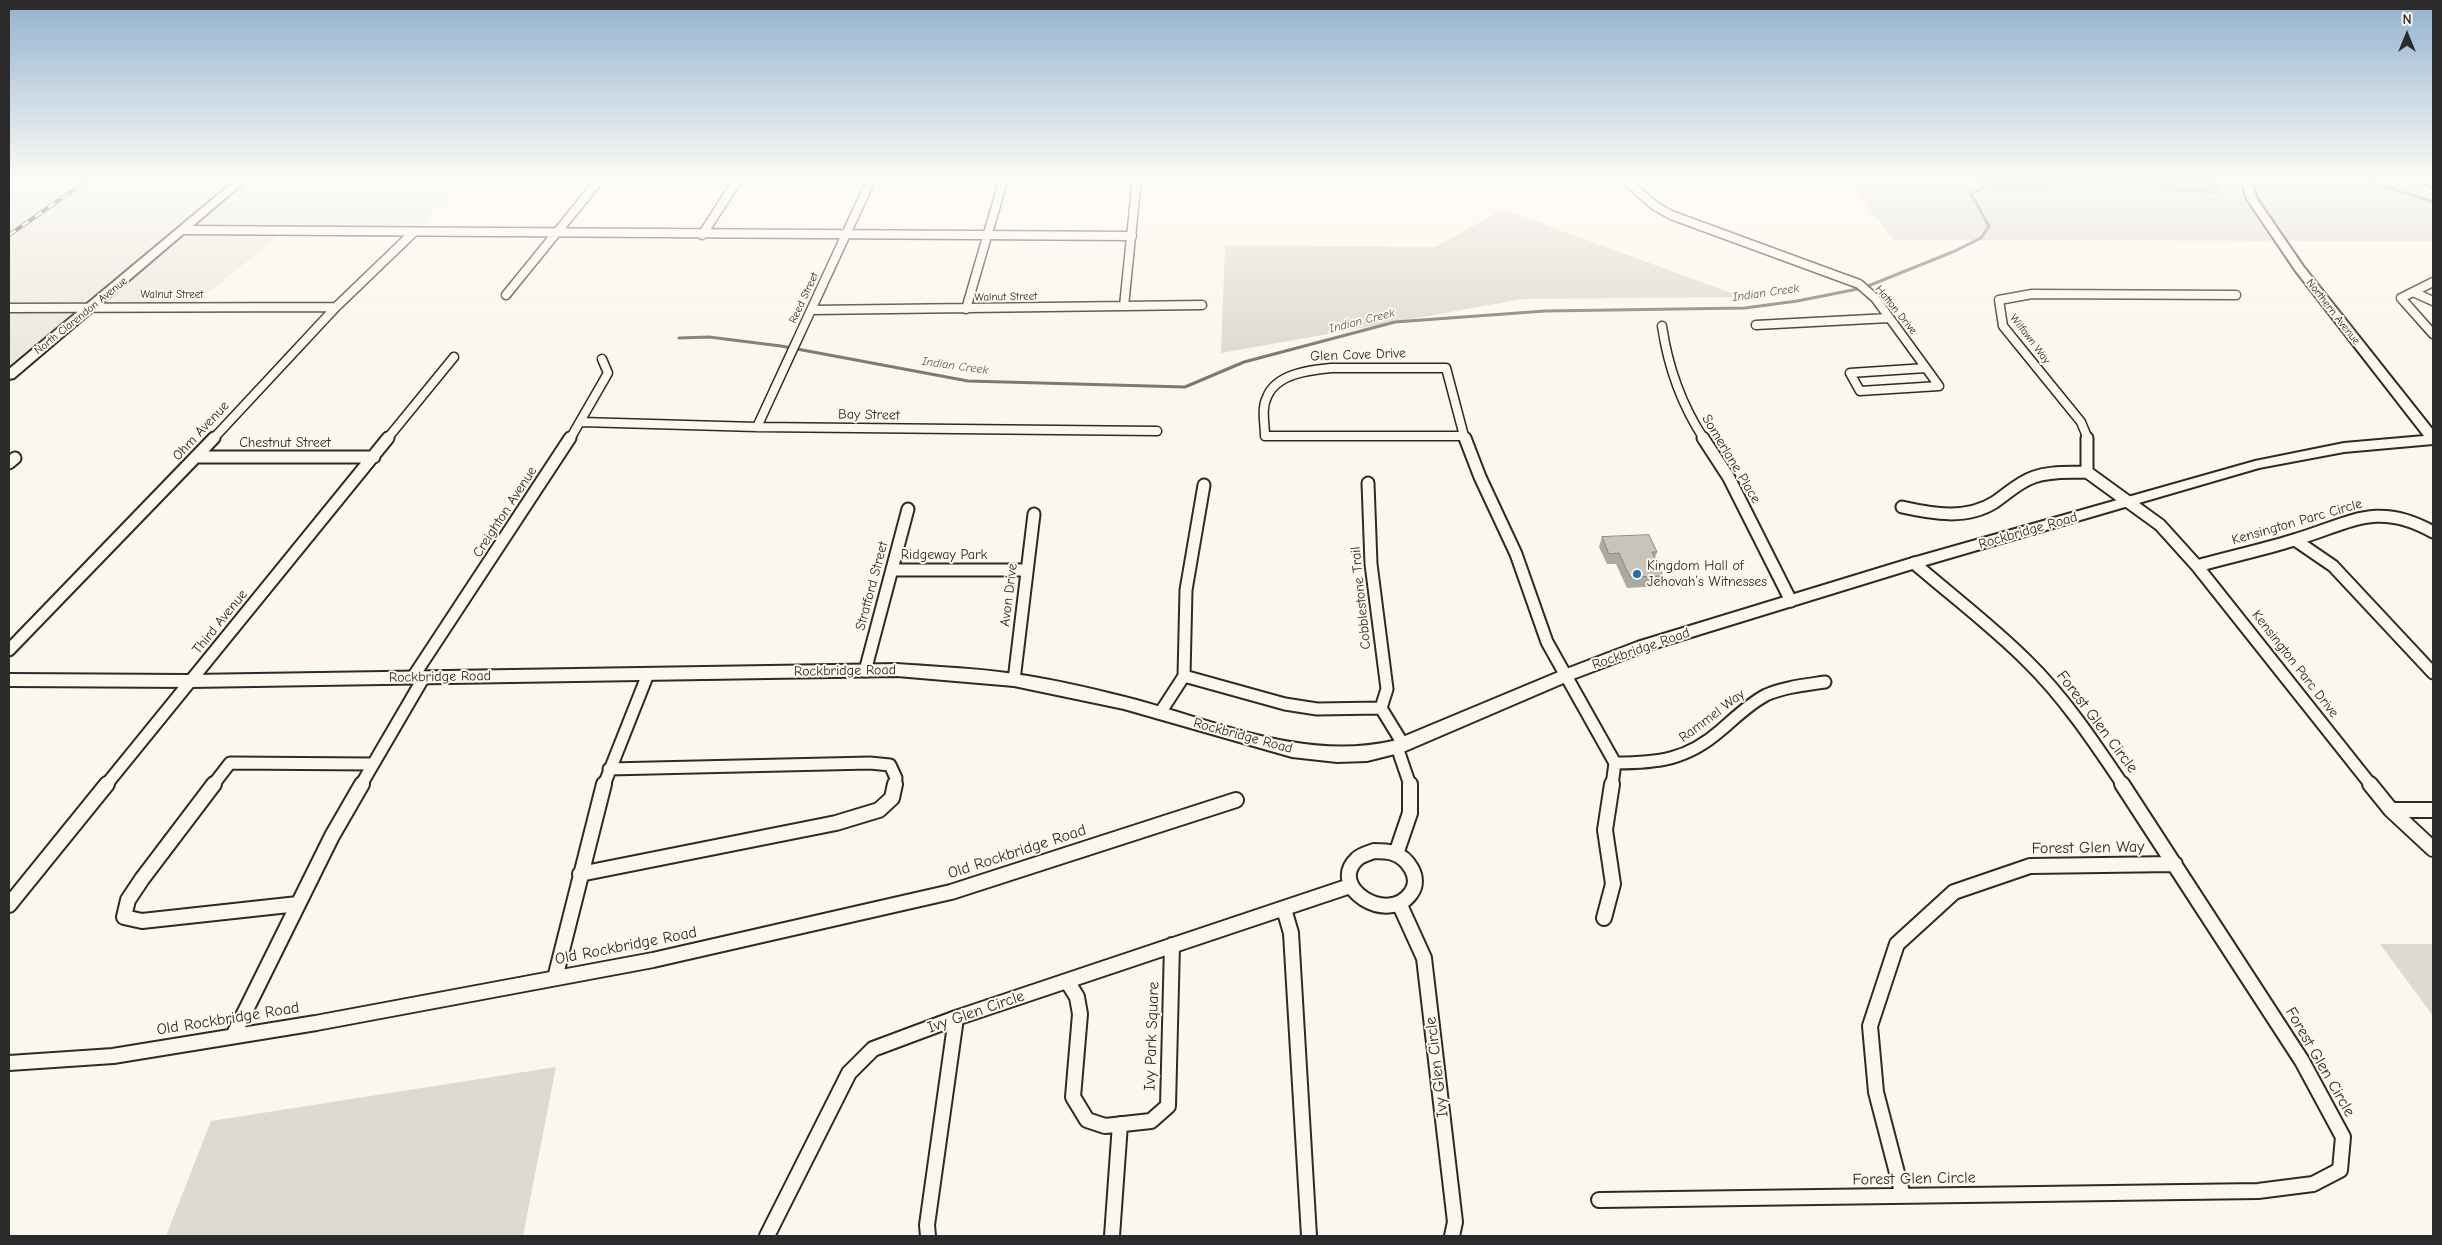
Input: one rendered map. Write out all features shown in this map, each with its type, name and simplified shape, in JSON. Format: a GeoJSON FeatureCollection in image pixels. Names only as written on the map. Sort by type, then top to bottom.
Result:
{"type":"FeatureCollection","features":[{"type":"Feature","properties":{"kind":"street","name":"North Clarendon Avenue"},"geometry":{"type":"LineString","coordinates":[[9,375],[177,236]]}},
{"type":"Feature","properties":{"kind":"street","name":"Ohm Avenue"},"geometry":{"type":"LineString","coordinates":[[9,650],[196,457],[336,307],[410,236]]}},
{"type":"Feature","properties":{"kind":"street"},"geometry":{"type":"LineString","coordinates":[[506,294],[554,236]]}},
{"type":"Feature","properties":{"kind":"street","name":"Reed Street"},"geometry":{"type":"LineString","coordinates":[[757,427],[845,236]]}},
{"type":"Feature","properties":{"kind":"street"},"geometry":{"type":"LineString","coordinates":[[966,309],[987,236]]}},
{"type":"Feature","properties":{"kind":"street"},"geometry":{"type":"LineString","coordinates":[[1124,306],[1132,236]]}},
{"type":"Feature","properties":{"kind":"street","name":"Hatton Drive"},"geometry":{"type":"LineString","coordinates":[[1725,236],[1831,272],[1859,284],[1875,298],[1928,368],[1939,386],[1860,391],[1850,373],[1928,368]]}},
{"type":"Feature","properties":{"kind":"street","name":"Northern Avenue"},"geometry":{"type":"LineString","coordinates":[[2277,236],[2299,268],[2433,440]]}},
{"type":"Feature","properties":{"kind":"street"},"geometry":{"type":"LineString","coordinates":[[2433,282],[2401,298],[2433,334]]}},
{"type":"Feature","properties":{"kind":"street"},"geometry":{"type":"LineString","coordinates":[[2413,292],[2433,301]]}},
{"type":"Feature","properties":{"kind":"street","name":"Wilfawn Way"},"geometry":{"type":"LineString","coordinates":[[2087,472],[2088,440],[2081,422],[2003,326],[2000,317],[1999,300],[2050,293],[2236,295]]}},
{"type":"Feature","properties":{"kind":"street","name":"Walnut Street"},"geometry":{"type":"LineString","coordinates":[[812,310],[1202,305]]}},
{"type":"Feature","properties":{"kind":"street","name":"Walnut Street"},"geometry":{"type":"LineString","coordinates":[[9,308],[336,307]]}},
{"type":"Feature","properties":{"kind":"street"},"geometry":{"type":"LineString","coordinates":[[1756,325],[1889,318]]}},
{"type":"Feature","properties":{"kind":"street","name":"Somerlane Place"},"geometry":{"type":"LineString","coordinates":[[1662,326],[1667,360],[1682,400],[1695,426],[1733,486],[1791,601]]}},
{"type":"Feature","properties":{"kind":"street","name":"Third Avenue"},"geometry":{"type":"LineString","coordinates":[[9,905],[454,357]]}},
{"type":"Feature","properties":{"kind":"street","name":"Creighton Avenue"},"geometry":{"type":"LineString","coordinates":[[232,1036],[332,836],[373,764],[418,677],[581,422],[608,374],[602,359]]}},
{"type":"Feature","properties":{"kind":"street","name":"Glen Cove Drive"},"geometry":{"type":"LineString","coordinates":[[1464,436],[1265,436],[1264,408],[1266,398],[1273,390],[1291,376],[1303,372],[1332,368],[1446,368],[1464,436],[1480,478],[1516,554],[1547,642],[1615,763]]}},
{"type":"Feature","properties":{"kind":"street","name":"Bay Street"},"geometry":{"type":"LineString","coordinates":[[581,422],[757,427],[1157,431]]}},
{"type":"Feature","properties":{"kind":"street","name":"Rockbridge Road"},"geometry":{"type":"LineString","coordinates":[[9,680],[191,681],[897,670],[1014,680],[1124,703],[1292,750],[1337,755],[1367,754],[1400,745],[1567,675],[1643,646],[1914,563],[2255,464],[2307,452],[2366,444],[2433,440]]}},
{"type":"Feature","properties":{"kind":"street","name":"Chestnut Street"},"geometry":{"type":"LineString","coordinates":[[196,457],[374,457]]}},
{"type":"Feature","properties":{"kind":"street"},"geometry":{"type":"LineString","coordinates":[[1902,508],[1941,514],[1968,513],[1994,503],[2015,486],[2034,477],[2087,472],[2129,502]]}},
{"type":"Feature","properties":{"kind":"street","name":"Cobblestone Trail"},"geometry":{"type":"LineString","coordinates":[[1368,483],[1371,564],[1387,689],[1381,708]]}},
{"type":"Feature","properties":{"kind":"street"},"geometry":{"type":"LineString","coordinates":[[1160,713],[1184,676],[1186,590],[1204,485]]}},
{"type":"Feature","properties":{"kind":"street","name":"Kensington Parc Drive"},"geometry":{"type":"LineString","coordinates":[[2129,502],[2160,525],[2198,566],[2391,810],[2433,849]]}},
{"type":"Feature","properties":{"kind":"street","name":"Stratford Street"},"geometry":{"type":"LineString","coordinates":[[865,671],[908,509]]}},
{"type":"Feature","properties":{"kind":"street","name":"Avon Drive"},"geometry":{"type":"LineString","coordinates":[[1014,680],[1034,514]]}},
{"type":"Feature","properties":{"kind":"street","name":"Kensington Parc Circle"},"geometry":{"type":"LineString","coordinates":[[2198,566],[2295,540],[2358,517],[2374,515],[2415,522],[2433,532]]}},
{"type":"Feature","properties":{"kind":"street"},"geometry":{"type":"LineString","coordinates":[[2295,540],[2311,549],[2332,566],[2433,673]]}},
{"type":"Feature","properties":{"kind":"street","name":"Forest Glen Circle"},"geometry":{"type":"LineString","coordinates":[[1599,1200],[2258,1191],[2313,1184],[2340,1170],[2343,1137],[2302,1061],[2097,746],[2056,693],[2026,661],[1914,563]]}},
{"type":"Feature","properties":{"kind":"street","name":"Ridgeway Park"},"geometry":{"type":"LineString","coordinates":[[892,570],[1027,570]]}},
{"type":"Feature","properties":{"kind":"street"},"geometry":{"type":"LineString","coordinates":[[555,978],[580,874],[609,769],[648,674]]}},
{"type":"Feature","properties":{"kind":"street"},"geometry":{"type":"LineString","coordinates":[[1184,676],[1284,704],[1317,709],[1381,708],[1400,745],[1412,791],[1408,829],[1396,854]]}},
{"type":"Feature","properties":{"kind":"street","name":"Rammel Way"},"geometry":{"type":"LineString","coordinates":[[1615,763],[1641,763],[1684,756],[1700,747],[1759,699],[1775,692],[1825,682]]}},
{"type":"Feature","properties":{"kind":"street"},"geometry":{"type":"LineString","coordinates":[[298,904],[142,921],[124,916],[128,900],[142,878],[230,763],[373,764]]}},
{"type":"Feature","properties":{"kind":"street"},"geometry":{"type":"LineString","coordinates":[[580,874],[836,823],[879,810],[892,798],[896,778],[890,764],[870,763],[609,769]]}},
{"type":"Feature","properties":{"kind":"street"},"geometry":{"type":"LineString","coordinates":[[1604,918],[1613,884],[1605,830],[1615,763]]}},
{"type":"Feature","properties":{"kind":"street","name":"Old Rockbridge Road"},"geometry":{"type":"LineString","coordinates":[[9,1063],[113,1056],[653,960],[951,892],[1236,800]]}},
{"type":"Feature","properties":{"kind":"street"},"geometry":{"type":"LineString","coordinates":[[2391,810],[2433,810]]}},
{"type":"Feature","properties":{"kind":"street"},"geometry":{"type":"LineString","coordinates":[[1385,851],[1396,854],[1411,867],[1416,884],[1413,892],[1399,903],[1388,906],[1365,901],[1350,886],[1349,868],[1363,854],[1385,851]]}},
{"type":"Feature","properties":{"kind":"street","name":"Forest Glen Way"},"geometry":{"type":"LineString","coordinates":[[1903,1196],[1876,1092],[1870,1026],[1897,944],[1954,892],[2030,866],[2175,864]]}},
{"type":"Feature","properties":{"kind":"street","name":"Ivy Glen Circle"},"geometry":{"type":"LineString","coordinates":[[767,1236],[848,1073],[873,1049],[956,1018],[1350,886]]}},
{"type":"Feature","properties":{"kind":"street","name":"Ivy Glen Circle"},"geometry":{"type":"LineString","coordinates":[[1399,903],[1420,945],[1424,958],[1455,1222],[1452,1236]]}},
{"type":"Feature","properties":{"kind":"street"},"geometry":{"type":"LineString","coordinates":[[1284,909],[1291,934],[1309,1236]]}},
{"type":"Feature","properties":{"kind":"street","name":"Ivy Park Square"},"geometry":{"type":"LineString","coordinates":[[1067,981],[1077,997],[1080,1014],[1073,1097],[1087,1120],[1105,1126],[1151,1120],[1168,1106],[1172,945]]}},
{"type":"Feature","properties":{"kind":"street"},"geometry":{"type":"LineString","coordinates":[[928,1236],[927,1225],[956,1018]]}},
{"type":"Feature","properties":{"kind":"street"},"geometry":{"type":"LineString","coordinates":[[1112,1236],[1120,1124]]}},
{"type":"Feature","properties":{"kind":"shaded area"},"geometry":{"type":"Polygon","coordinates":[[[9,236],[279,236],[198,301],[191,312],[92,310],[9,377],[9,236]]]}},
{"type":"Feature","properties":{"kind":"shaded area"},"geometry":{"type":"Polygon","coordinates":[[[1455,236],[1577,236],[1742,297],[1523,299],[1221,353],[1225,245],[1436,247],[1455,236]]]}},
{"type":"Feature","properties":{"kind":"shaded area"},"geometry":{"type":"Polygon","coordinates":[[[1891,236],[2433,236],[2433,241],[1894,240],[1891,236]]]}},
{"type":"Feature","properties":{"kind":"shaded area"},"geometry":{"type":"Polygon","coordinates":[[[2380,944],[2433,944],[2433,1016],[2380,944]]]}},
{"type":"Feature","properties":{"kind":"shaded area"},"geometry":{"type":"Polygon","coordinates":[[[556,1067],[523,1236],[166,1236],[211,1121],[556,1067]]]}},
{"type":"Feature","properties":{"kind":"building"},"geometry":{"type":"Polygon","coordinates":[[[1649,535],[1657,552],[1652,552],[1663,576],[1630,577],[1619,553],[1609,554],[1602,537],[1649,535]]]}},
{"type":"Feature","properties":{"kind":"waterway","name":"Indian Creek"},"geometry":{"type":"LineString","coordinates":[[679,338],[709,337],[781,346],[968,381],[1185,387],[1244,362],[1395,322],[1545,311],[1745,308],[1797,301],[1863,288],[1955,251],[1982,236]]}},
{"type":"Feature","properties":{"kind":"place","name":"Kingdom Hall of Jehovah’s Witnesses"},"geometry":{"type":"Point","coordinates":[1637,574]}}]}
